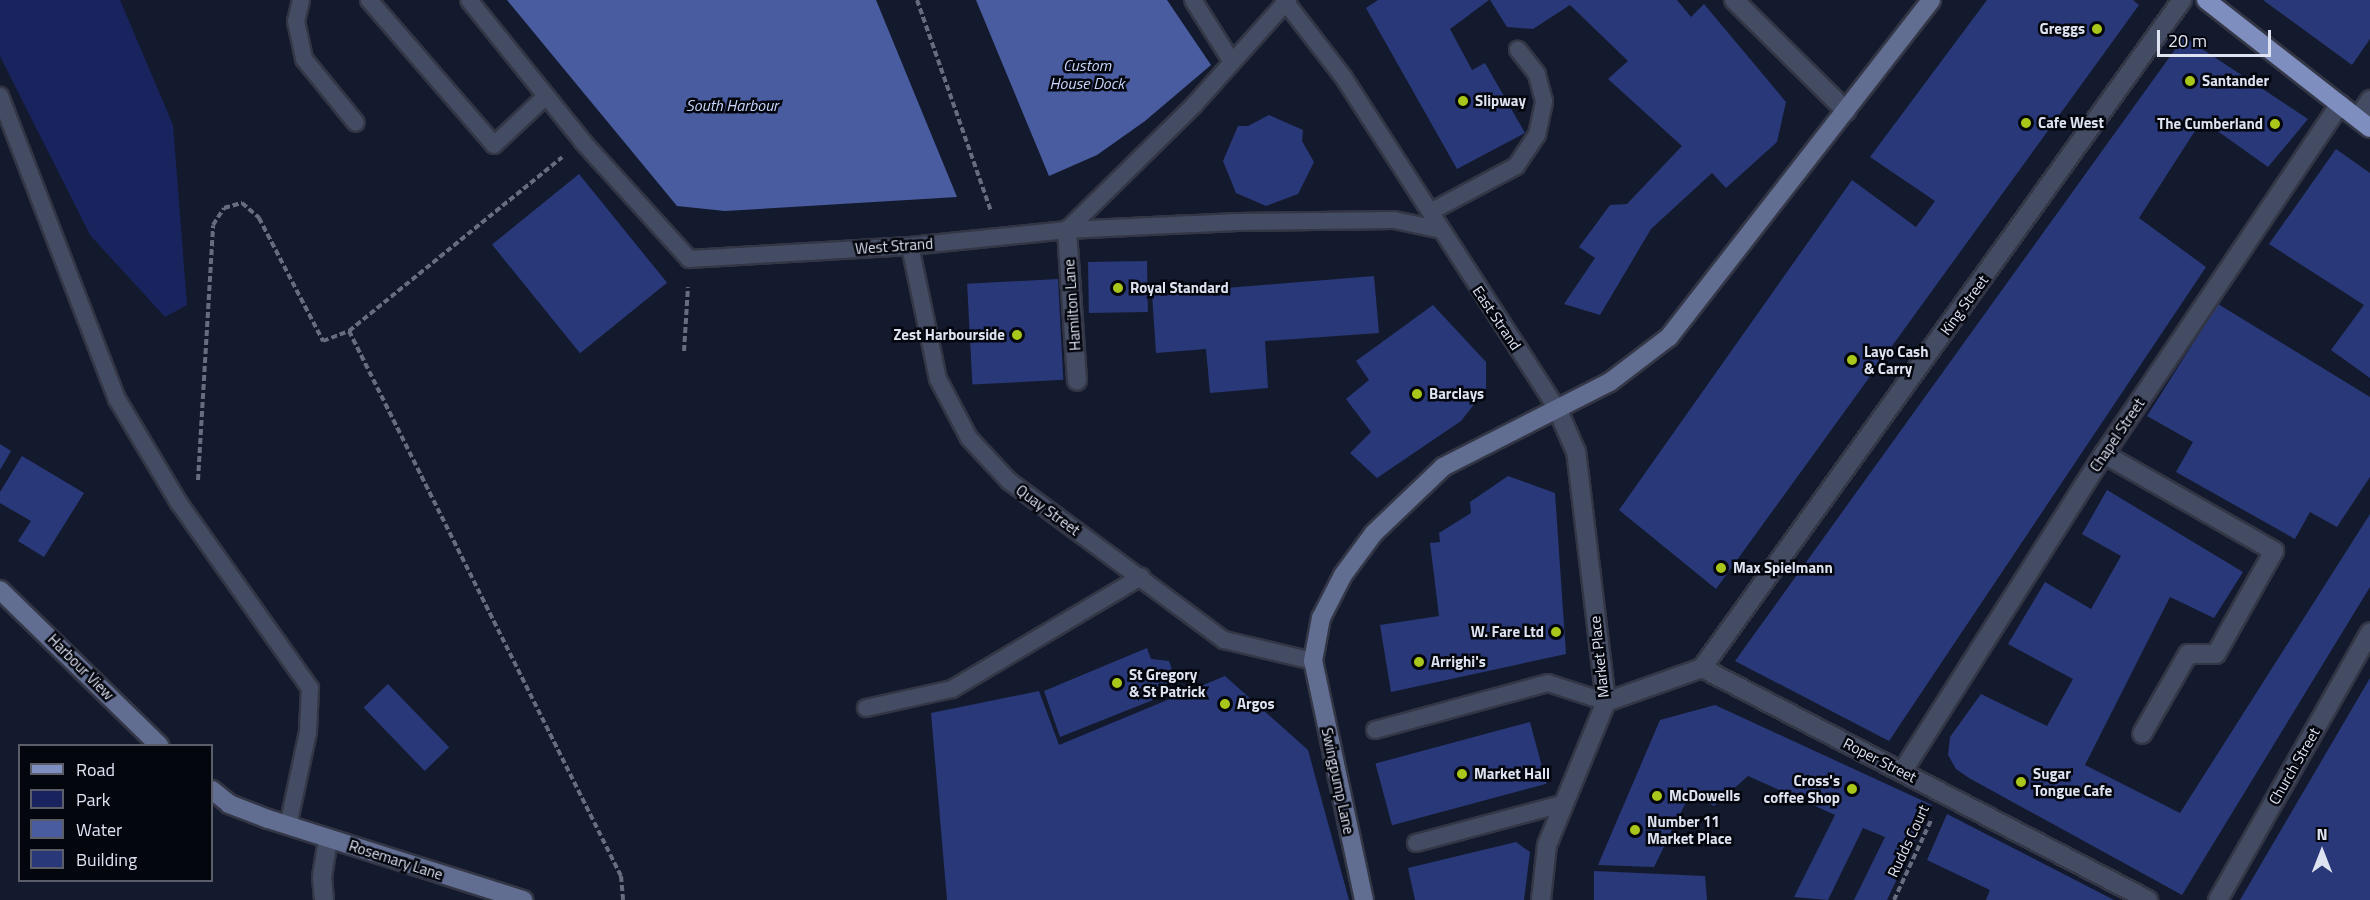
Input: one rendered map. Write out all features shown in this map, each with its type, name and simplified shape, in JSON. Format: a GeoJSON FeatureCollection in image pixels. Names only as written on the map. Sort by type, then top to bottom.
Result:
{"type":"FeatureCollection","features":[{"type":"Feature","properties":{"kind":"main road"},"geometry":{"type":"LineString","coordinates":[[1313,661],[1321,618],[1343,575],[1405,499],[1443,467],[1610,382],[1669,337],[1931,0]]}},
{"type":"Feature","properties":{"kind":"main road"},"geometry":{"type":"LineString","coordinates":[[2206,0],[2364,123]]}},
{"type":"Feature","properties":{"kind":"main road","name":"Harbour View"},"geometry":{"type":"LineString","coordinates":[[0,590],[158,744]]}},
{"type":"Feature","properties":{"kind":"main road","name":"Swingpump Lane"},"geometry":{"type":"LineString","coordinates":[[1313,661],[1364,900]]}},
{"type":"Feature","properties":{"kind":"main road","name":"Rosemary Lane"},"geometry":{"type":"LineString","coordinates":[[213,791],[229,804],[268,819],[524,900]]}},
{"type":"Feature","properties":{"kind":"street"},"geometry":{"type":"LineString","coordinates":[[1734,0],[1846,111]]}},
{"type":"Feature","properties":{"kind":"street","name":"King Street"},"geometry":{"type":"LineString","coordinates":[[1702,668],[2182,0]]}},
{"type":"Feature","properties":{"kind":"street"},"geometry":{"type":"LineString","coordinates":[[2364,123],[2370,99]]}},
{"type":"Feature","properties":{"kind":"street","name":"Chapel Street"},"geometry":{"type":"LineString","coordinates":[[1902,772],[2104,454],[2340,104]]}},
{"type":"Feature","properties":{"kind":"street","name":"Hamilton Lane"},"geometry":{"type":"LineString","coordinates":[[1067,230],[1077,381]]}},
{"type":"Feature","properties":{"kind":"street","name":"Market Place"},"geometry":{"type":"LineString","coordinates":[[1540,900],[1546,845],[1606,702],[1576,452],[1557,408]]}},
{"type":"Feature","properties":{"kind":"street"},"geometry":{"type":"LineString","coordinates":[[2104,454],[2274,551],[2216,654],[2188,654],[2142,734]]}},
{"type":"Feature","properties":{"kind":"street","name":"Church Street"},"geometry":{"type":"LineString","coordinates":[[2218,900],[2370,632]]}},
{"type":"Feature","properties":{"kind":"street"},"geometry":{"type":"LineString","coordinates":[[1606,702],[1702,668]]}},
{"type":"Feature","properties":{"kind":"street","name":"Roper Street"},"geometry":{"type":"LineString","coordinates":[[1702,668],[2148,900]]}},
{"type":"Feature","properties":{"kind":"street"},"geometry":{"type":"LineString","coordinates":[[324,900],[322,878],[328,838]]}},
{"type":"Feature","properties":{"kind":"lane"},"geometry":{"type":"LineString","coordinates":[[301,0],[296,21],[304,59],[356,123]]}},
{"type":"Feature","properties":{"kind":"lane"},"geometry":{"type":"LineString","coordinates":[[369,0],[494,145],[545,97]]}},
{"type":"Feature","properties":{"kind":"lane"},"geometry":{"type":"LineString","coordinates":[[469,0],[583,142],[689,259]]}},
{"type":"Feature","properties":{"kind":"lane"},"geometry":{"type":"LineString","coordinates":[[1193,0],[1232,62]]}},
{"type":"Feature","properties":{"kind":"lane"},"geometry":{"type":"LineString","coordinates":[[1067,230],[1232,62],[1286,1],[1344,78],[1430,212],[1438,229]]}},
{"type":"Feature","properties":{"kind":"lane"},"geometry":{"type":"LineString","coordinates":[[1430,212],[1516,166],[1537,135],[1544,101],[1537,74],[1518,50]]}},
{"type":"Feature","properties":{"kind":"lane"},"geometry":{"type":"LineString","coordinates":[[0,96],[117,399],[179,503],[310,688],[308,732],[288,826]]}},
{"type":"Feature","properties":{"kind":"lane","name":"West Strand"},"geometry":{"type":"LineString","coordinates":[[689,259],[910,246],[1067,230],[1309,220],[1394,220],[1438,229]]}},
{"type":"Feature","properties":{"kind":"lane","name":"East Strand"},"geometry":{"type":"LineString","coordinates":[[1438,229],[1557,408]]}},
{"type":"Feature","properties":{"kind":"lane","name":"Quay Street"},"geometry":{"type":"LineString","coordinates":[[910,246],[938,379],[969,438],[1009,482],[1224,640],[1313,661]]}},
{"type":"Feature","properties":{"kind":"lane"},"geometry":{"type":"LineString","coordinates":[[866,708],[952,689],[1141,577]]}},
{"type":"Feature","properties":{"kind":"lane"},"geometry":{"type":"LineString","coordinates":[[1375,730],[1548,683],[1606,702]]}},
{"type":"Feature","properties":{"kind":"lane"},"geometry":{"type":"LineString","coordinates":[[1416,843],[1562,804]]}},
{"type":"Feature","properties":{"kind":"path"},"geometry":{"type":"LineString","coordinates":[[917,0],[1000,237]]}},
{"type":"Feature","properties":{"kind":"path"},"geometry":{"type":"LineString","coordinates":[[179,503],[197,486],[213,225],[224,208],[242,203],[259,218],[323,341],[349,331],[583,142]]}},
{"type":"Feature","properties":{"kind":"path"},"geometry":{"type":"LineString","coordinates":[[684,351],[689,259]]}},
{"type":"Feature","properties":{"kind":"path"},"geometry":{"type":"LineString","coordinates":[[349,331],[621,876],[624,900]]}},
{"type":"Feature","properties":{"kind":"path","name":"Rudds Court"},"geometry":{"type":"LineString","coordinates":[[1894,900],[1944,793]]}},
{"type":"Feature","properties":{"kind":"green space"},"geometry":{"type":"Polygon","coordinates":[[[0,0],[120,0],[173,125],[187,305],[165,317],[90,235],[0,56],[0,0]]]}},
{"type":"Feature","properties":{"kind":"water","name":"South Harbour"},"geometry":{"type":"Polygon","coordinates":[[[507,0],[876,0],[957,197],[725,211],[677,206],[507,0]]]}},
{"type":"Feature","properties":{"kind":"water","name":"Custom House Dock"},"geometry":{"type":"Polygon","coordinates":[[[976,0],[1167,0],[1211,65],[1145,121],[1097,155],[1049,176],[976,0]]]}},
{"type":"Feature","properties":{"kind":"building","name":"Slipway"},"geometry":{"type":"Polygon","coordinates":[[[1378,0],[1489,0],[1450,29],[1472,70],[1485,63],[1525,133],[1457,169],[1366,8],[1378,0]]]}},
{"type":"Feature","properties":{"kind":"building"},"geometry":{"type":"Polygon","coordinates":[[[1490,0],[1677,0],[1691,17],[1704,4],[1786,102],[1777,142],[1726,188],[1712,173],[1651,229],[1600,315],[1564,304],[1595,258],[1579,247],[1610,205],[1627,204],[1682,146],[1608,79],[1628,61],[1570,5],[1533,29],[1507,27],[1490,0]]]}},
{"type":"Feature","properties":{"kind":"building"},"geometry":{"type":"Polygon","coordinates":[[[1987,0],[2133,0],[2139,5],[1716,589],[1619,510],[1852,180],[1916,227],[1935,201],[1870,157],[1987,0]]]}},
{"type":"Feature","properties":{"kind":"building"},"geometry":{"type":"Polygon","coordinates":[[[2263,0],[2370,0],[2370,39],[2352,65],[2263,0]]]}},
{"type":"Feature","properties":{"kind":"building"},"geometry":{"type":"Polygon","coordinates":[[[2184,37],[2308,119],[2268,167],[2202,120],[2139,218],[2206,267],[1889,741],[1735,661],[2184,37]]]}},
{"type":"Feature","properties":{"kind":"building"},"geometry":{"type":"Polygon","coordinates":[[[1269,115],[1303,130],[1302,141],[1314,162],[1298,194],[1266,206],[1236,193],[1223,161],[1238,126],[1248,126],[1269,115]]]}},
{"type":"Feature","properties":{"kind":"building"},"geometry":{"type":"Polygon","coordinates":[[[2336,149],[2370,173],[2370,378],[2331,350],[2364,305],[2269,244],[2336,149]]]}},
{"type":"Feature","properties":{"kind":"building"},"geometry":{"type":"Polygon","coordinates":[[[579,174],[667,283],[580,353],[492,244],[579,174]]]}},
{"type":"Feature","properties":{"kind":"building","name":"Royal Standard"},"geometry":{"type":"Polygon","coordinates":[[[1147,261],[1148,312],[1089,313],[1088,262],[1147,261]]]}},
{"type":"Feature","properties":{"kind":"building"},"geometry":{"type":"Polygon","coordinates":[[[1374,276],[1379,333],[1265,341],[1268,388],[1210,393],[1206,349],[1156,353],[1152,294],[1374,276]]]}},
{"type":"Feature","properties":{"kind":"building","name":"Zest Harbourside"},"geometry":{"type":"Polygon","coordinates":[[[1058,279],[1063,380],[972,385],[967,284],[1058,279]]]}},
{"type":"Feature","properties":{"kind":"building"},"geometry":{"type":"Polygon","coordinates":[[[2218,304],[2370,397],[2370,477],[2337,527],[2310,512],[2295,539],[2176,472],[2193,442],[2147,416],[2218,304]]]}},
{"type":"Feature","properties":{"kind":"building","name":"Barclays"},"geometry":{"type":"Polygon","coordinates":[[[1433,305],[1486,362],[1486,389],[1461,421],[1377,478],[1350,453],[1371,432],[1346,399],[1369,380],[1356,361],[1433,305]]]}},
{"type":"Feature","properties":{"kind":"building"},"geometry":{"type":"Polygon","coordinates":[[[0,444],[11,451],[0,470],[0,444]]]}},
{"type":"Feature","properties":{"kind":"building"},"geometry":{"type":"Polygon","coordinates":[[[22,456],[84,493],[44,557],[18,541],[31,521],[0,503],[0,492],[22,456]]]}},
{"type":"Feature","properties":{"kind":"building"},"geometry":{"type":"Polygon","coordinates":[[[1508,476],[1555,493],[1566,654],[1391,692],[1380,625],[1439,616],[1430,543],[1440,542],[1439,533],[1471,513],[1470,502],[1508,476]]]}},
{"type":"Feature","properties":{"kind":"building"},"geometry":{"type":"Polygon","coordinates":[[[2107,490],[2243,572],[2214,618],[2170,597],[2085,765],[2180,813],[2370,514],[2370,587],[2182,895],[1969,778],[1956,769],[1948,755],[1950,737],[1981,694],[2047,726],[2073,679],[2008,644],[2045,582],[2091,609],[2121,556],[2082,534],[2107,490]]]}},
{"type":"Feature","properties":{"kind":"building"},"geometry":{"type":"Polygon","coordinates":[[[1147,648],[1151,659],[1169,661],[1173,673],[1167,684],[1150,691],[1153,700],[1060,737],[1044,691],[1147,648]]]}},
{"type":"Feature","properties":{"kind":"building"},"geometry":{"type":"Polygon","coordinates":[[[1225,676],[1308,750],[1349,900],[947,900],[931,713],[1039,691],[1059,745],[1225,676]]]}},
{"type":"Feature","properties":{"kind":"building"},"geometry":{"type":"Polygon","coordinates":[[[2370,678],[2370,900],[2240,900],[2370,678]]]}},
{"type":"Feature","properties":{"kind":"building"},"geometry":{"type":"Polygon","coordinates":[[[388,684],[449,747],[425,771],[364,708],[388,684]]]}},
{"type":"Feature","properties":{"kind":"building"},"geometry":{"type":"Polygon","coordinates":[[[1715,705],[1932,805],[1887,900],[1854,900],[1885,837],[1863,828],[1828,900],[1794,897],[1835,815],[1748,776],[1714,806],[1690,794],[1654,867],[1598,865],[1660,720],[1715,705]]]}},
{"type":"Feature","properties":{"kind":"building","name":"Market Hall"},"geometry":{"type":"Polygon","coordinates":[[[1530,722],[1547,784],[1392,825],[1375,763],[1530,722]]]}},
{"type":"Feature","properties":{"kind":"building"},"geometry":{"type":"Polygon","coordinates":[[[1947,814],[2114,900],[1986,900],[1990,890],[1927,860],[1947,814]]]}},
{"type":"Feature","properties":{"kind":"building"},"geometry":{"type":"Polygon","coordinates":[[[1516,842],[1530,852],[1524,900],[1415,900],[1408,868],[1516,842]]]}},
{"type":"Feature","properties":{"kind":"building"},"geometry":{"type":"Polygon","coordinates":[[[1594,871],[1705,876],[1707,900],[1594,900],[1594,871]]]}},
{"type":"Feature","properties":{"kind":"place","name":"Greggs"},"geometry":{"type":"Point","coordinates":[2097,29]}},
{"type":"Feature","properties":{"kind":"place","name":"Santander"},"geometry":{"type":"Point","coordinates":[2190,81]}},
{"type":"Feature","properties":{"kind":"place","name":"Slipway"},"geometry":{"type":"Point","coordinates":[1463,101]}},
{"type":"Feature","properties":{"kind":"place","name":"Cafe West"},"geometry":{"type":"Point","coordinates":[2026,123]}},
{"type":"Feature","properties":{"kind":"place","name":"The Cumberland"},"geometry":{"type":"Point","coordinates":[2275,124]}},
{"type":"Feature","properties":{"kind":"place","name":"Royal Standard"},"geometry":{"type":"Point","coordinates":[1118,288]}},
{"type":"Feature","properties":{"kind":"place","name":"Zest Harbourside"},"geometry":{"type":"Point","coordinates":[1017,335]}},
{"type":"Feature","properties":{"kind":"place","name":"Layo Cash & Carry"},"geometry":{"type":"Point","coordinates":[1852,360]}},
{"type":"Feature","properties":{"kind":"place","name":"Barclays"},"geometry":{"type":"Point","coordinates":[1417,394]}},
{"type":"Feature","properties":{"kind":"place","name":"Max Spielmann"},"geometry":{"type":"Point","coordinates":[1721,568]}},
{"type":"Feature","properties":{"kind":"place","name":"W. Fare Ltd"},"geometry":{"type":"Point","coordinates":[1556,632]}},
{"type":"Feature","properties":{"kind":"place","name":"Arrighi's"},"geometry":{"type":"Point","coordinates":[1419,662]}},
{"type":"Feature","properties":{"kind":"place","name":"St Gregory & St Patrick"},"geometry":{"type":"Point","coordinates":[1117,683]}},
{"type":"Feature","properties":{"kind":"place","name":"Argos"},"geometry":{"type":"Point","coordinates":[1225,704]}},
{"type":"Feature","properties":{"kind":"place","name":"Market Hall"},"geometry":{"type":"Point","coordinates":[1462,774]}},
{"type":"Feature","properties":{"kind":"place","name":"Sugar Tongue Cafe"},"geometry":{"type":"Point","coordinates":[2021,782]}},
{"type":"Feature","properties":{"kind":"place","name":"Cross's coffee Shop"},"geometry":{"type":"Point","coordinates":[1852,789]}},
{"type":"Feature","properties":{"kind":"place","name":"McDowells"},"geometry":{"type":"Point","coordinates":[1657,796]}},
{"type":"Feature","properties":{"kind":"place","name":"Number 11 Market Place"},"geometry":{"type":"Point","coordinates":[1635,830]}}]}
